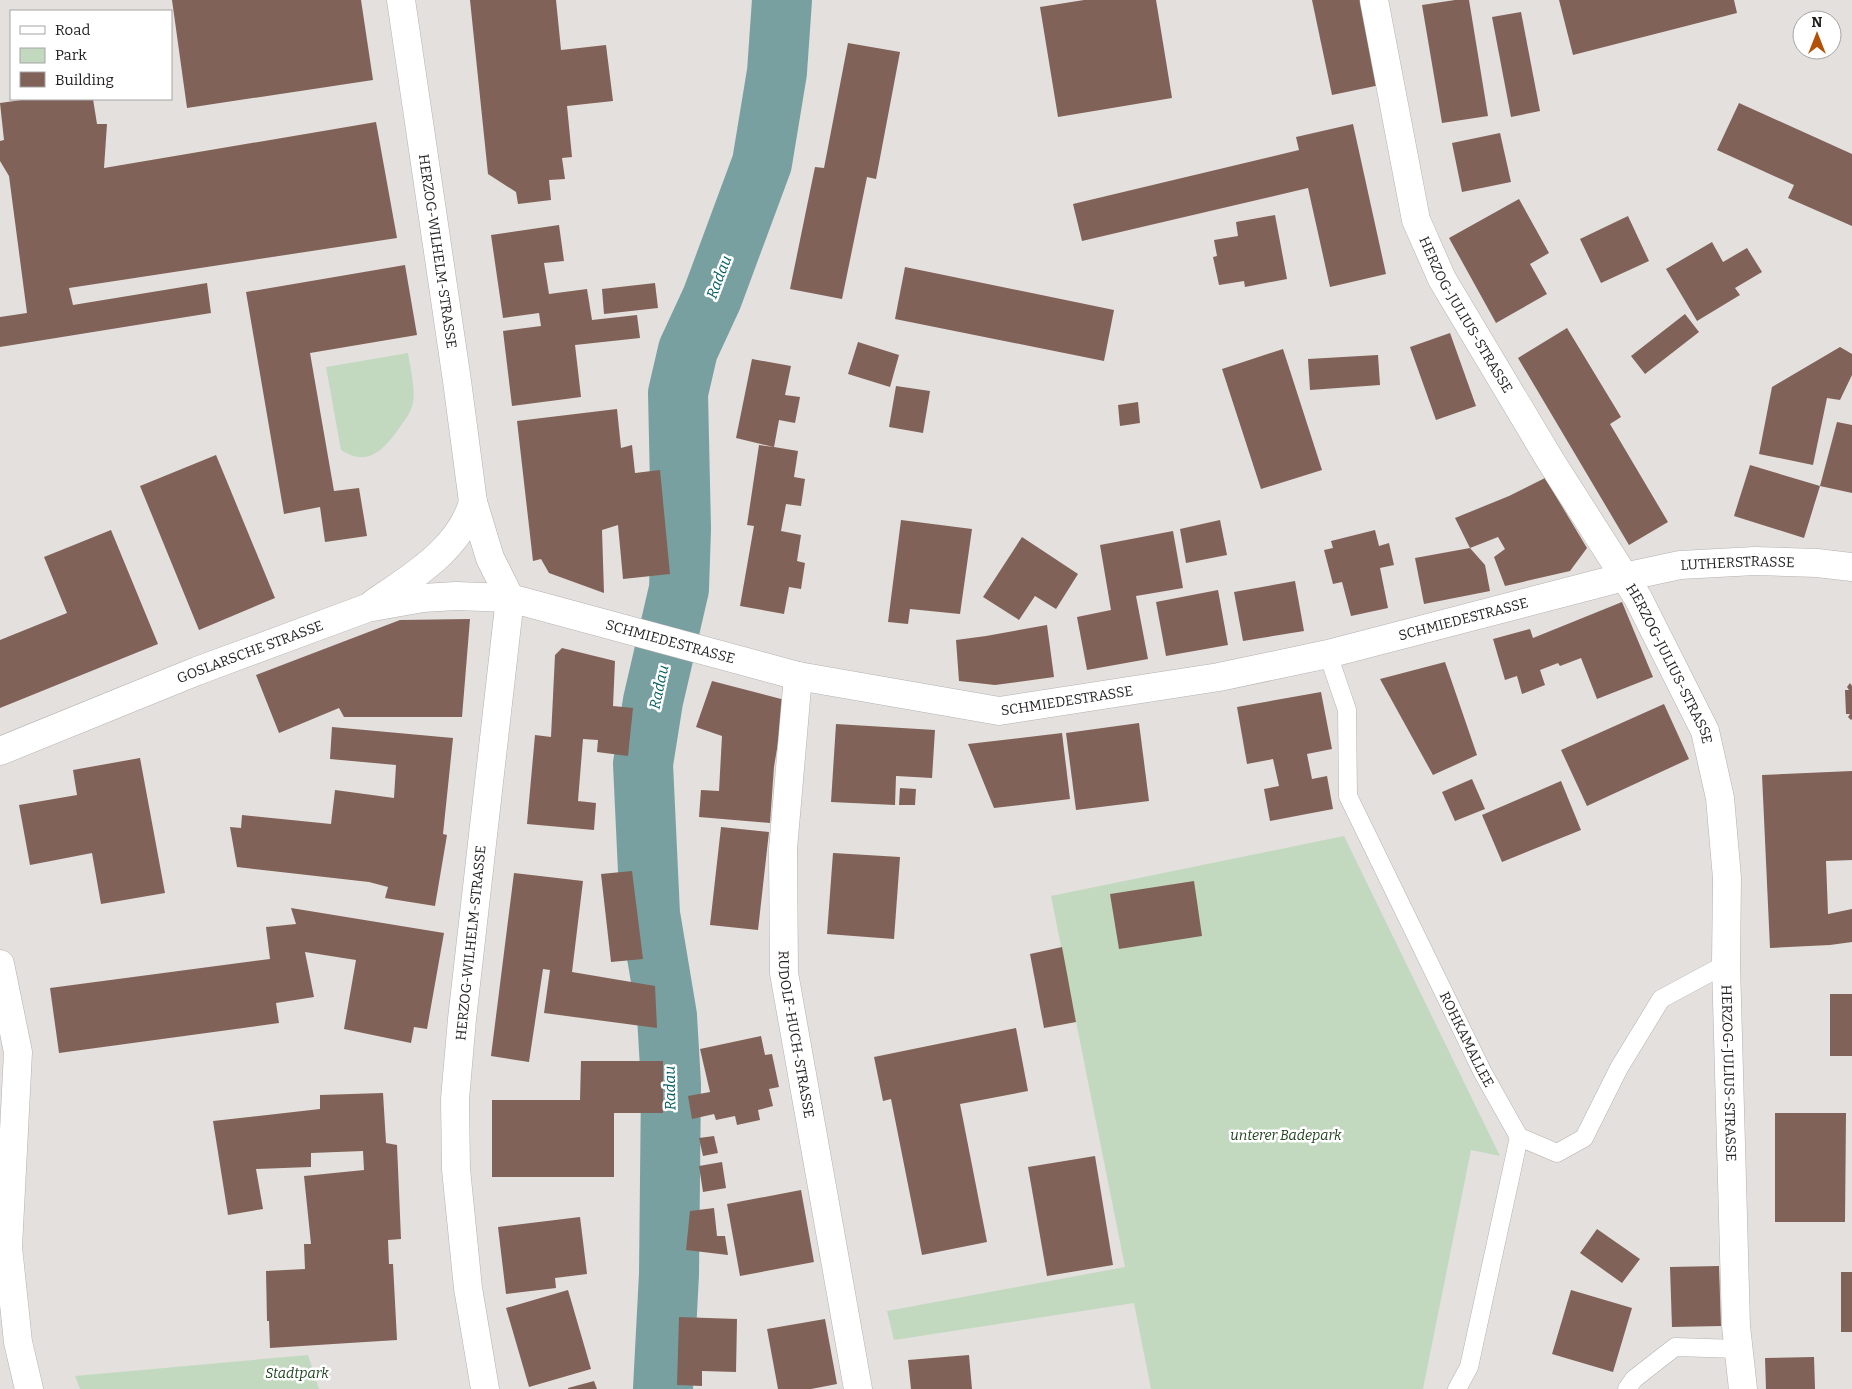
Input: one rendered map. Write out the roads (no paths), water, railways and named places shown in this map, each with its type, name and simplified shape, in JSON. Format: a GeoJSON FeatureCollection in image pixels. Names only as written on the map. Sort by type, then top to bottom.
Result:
{"type":"FeatureCollection","features":[{"type":"Feature","properties":{"kind":"street","name":"HERZOG-WILHELM-STRASSE"},"geometry":{"type":"LineString","coordinates":[[401,0],[456,371],[473,502],[490,558],[510,598],[464,1000],[455,1099],[456,1169],[468,1288],[485,1389]]}},
{"type":"Feature","properties":{"kind":"street","name":"HERZOG-JULIUS-STRASSE"},"geometry":{"type":"LineString","coordinates":[[1374,0],[1416,220],[1446,288],[1638,598],[1705,731],[1720,798],[1727,878],[1726,964],[1736,1316],[1743,1389]]}},
{"type":"Feature","properties":{"kind":"street"},"geometry":{"type":"LineString","coordinates":[[367,608],[417,573],[452,543],[469,516],[473,502]]}},
{"type":"Feature","properties":{"kind":"street","name":"LUTHERSTRASSE"},"geometry":{"type":"LineString","coordinates":[[1624,577],[1680,565],[1755,561],[1817,563],[1852,567]]}},
{"type":"Feature","properties":{"kind":"street","name":"SCHMIEDESTRASSE"},"geometry":{"type":"LineString","coordinates":[[510,598],[798,676],[999,711],[1219,677],[1328,654],[1624,577]]}},
{"type":"Feature","properties":{"kind":"street","name":"GOSLARSCHE STRASSE"},"geometry":{"type":"LineString","coordinates":[[0,750],[197,671],[367,608],[423,598],[456,596],[510,598]]}},
{"type":"Feature","properties":{"kind":"street","name":"RUDOLF-HUCH-STRASSE"},"geometry":{"type":"LineString","coordinates":[[798,676],[783,849],[784,973],[858,1389]]}},
{"type":"Feature","properties":{"kind":"street"},"geometry":{"type":"LineString","coordinates":[[0,964],[18,1052],[8,1247],[18,1342],[29,1389]]}},
{"type":"Feature","properties":{"kind":"lane","name":"ROHKAMALLEE"},"geometry":{"type":"LineString","coordinates":[[1328,654],[1347,710],[1348,796],[1483,1073],[1519,1137]]}},
{"type":"Feature","properties":{"kind":"lane"},"geometry":{"type":"LineString","coordinates":[[1457,1389],[1469,1367],[1519,1137],[1557,1153],[1584,1138],[1619,1068],[1662,999],[1726,964]]}},
{"type":"Feature","properties":{"kind":"lane"},"geometry":{"type":"LineString","coordinates":[[1627,1389],[1634,1379],[1675,1347],[1738,1349]]}},
{"type":"Feature","properties":{"kind":"waterway","name":"Radau"},"geometry":{"type":"LineString","coordinates":[[663,1389],[669,1274],[671,1084],[667,1016],[650,914],[643,764],[653,701],[679,589],[681,529],[678,393],[688,350],[712,298],[762,163],[777,72],[782,0]]}},
{"type":"Feature","properties":{"kind":"park label","name":"unterer Badepark"},"geometry":{"type":"Point","coordinates":[1286,1135]}},
{"type":"Feature","properties":{"kind":"park label","name":"Stadtpark"},"geometry":{"type":"Point","coordinates":[297,1373]}}]}
